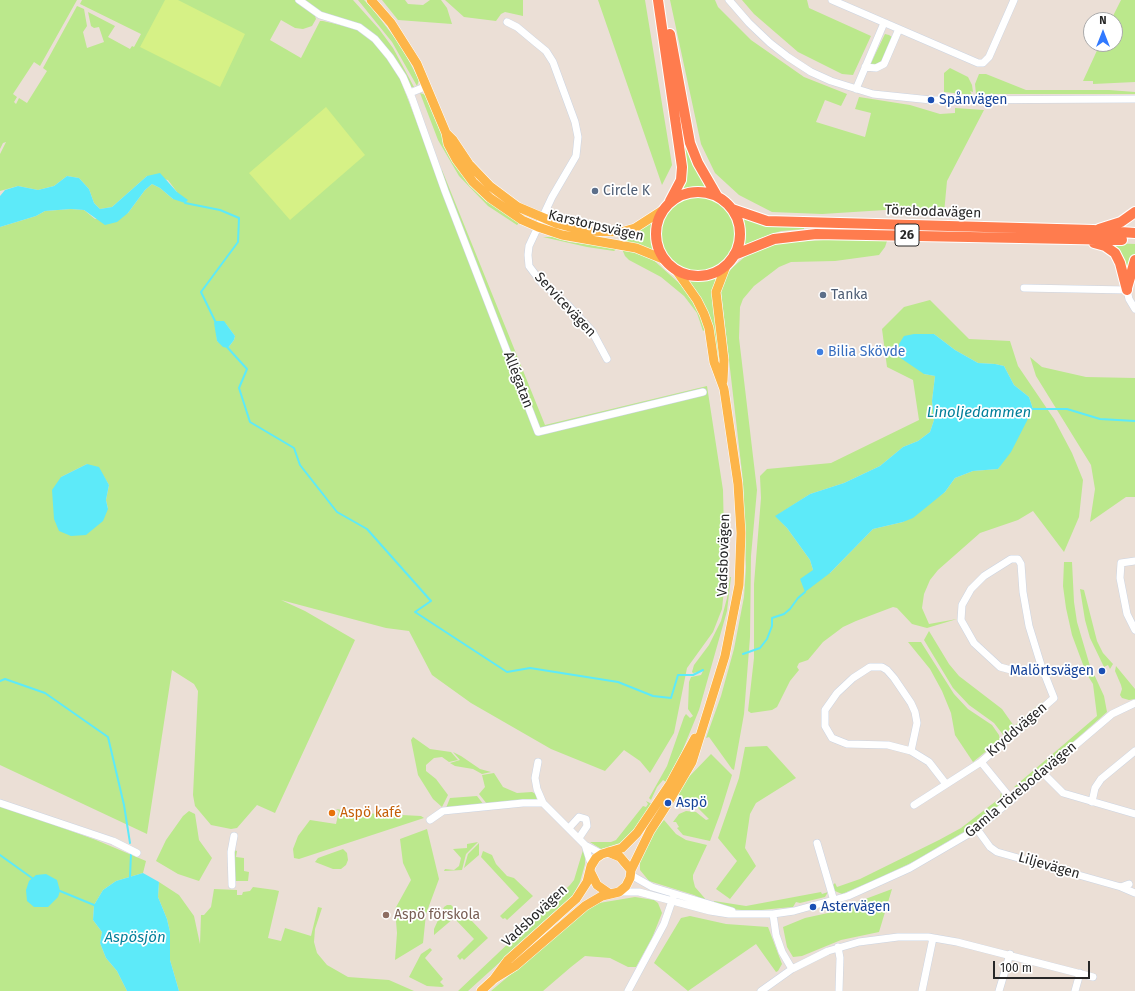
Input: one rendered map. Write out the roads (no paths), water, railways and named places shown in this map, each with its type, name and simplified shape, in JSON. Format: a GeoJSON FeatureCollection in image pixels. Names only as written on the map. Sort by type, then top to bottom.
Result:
{"type":"FeatureCollection","features":[{"type":"Feature","properties":{"kind":"highway","name":"26"},"geometry":{"type":"LineString","coordinates":[[658,0],[682,167],[681,180],[657,222],[655,234],[658,247],[663,258],[676,270],[691,276],[701,276],[712,274],[726,266],[734,255],[739,244],[740,232],[738,220],[732,209],[717,196],[698,163],[690,143],[664,0]]}},
{"type":"Feature","properties":{"kind":"highway","name":"26"},"geometry":{"type":"LineString","coordinates":[[666,206],[688,192],[703,192],[717,196]]}},
{"type":"Feature","properties":{"kind":"highway","name":"Törebodavägen"},"geometry":{"type":"LineString","coordinates":[[732,209],[767,221],[1094,230],[1135,233]]}},
{"type":"Feature","properties":{"kind":"highway"},"geometry":{"type":"LineString","coordinates":[[1094,230],[1121,222],[1135,212]]}},
{"type":"Feature","properties":{"kind":"highway","name":"Törebodavägen"},"geometry":{"type":"LineString","coordinates":[[734,255],[774,239],[816,234],[1135,240]]}},
{"type":"Feature","properties":{"kind":"highway"},"geometry":{"type":"LineString","coordinates":[[1084,240],[1105,246],[1115,253],[1120,262],[1127,290]]}},
{"type":"Feature","properties":{"kind":"highway"},"geometry":{"type":"LineString","coordinates":[[1127,290],[1135,260]]}},
{"type":"Feature","properties":{"kind":"main road","name":"Karstorpsvägen"},"geometry":{"type":"LineString","coordinates":[[371,0],[405,44],[427,86],[446,133],[448,144],[473,182],[490,198],[505,209],[538,227],[562,236],[636,248],[663,258]]}},
{"type":"Feature","properties":{"kind":"main road","name":"Karstorpsvägen"},"geometry":{"type":"LineString","coordinates":[[446,133],[453,140],[469,164],[490,186],[518,207],[542,219],[572,229],[609,233],[635,228],[666,206]]}},
{"type":"Feature","properties":{"kind":"main road","name":"Vadsbovägen"},"geometry":{"type":"LineString","coordinates":[[631,873],[650,831],[692,762],[725,656],[736,602],[740,571],[741,533],[738,484],[723,384],[724,360],[716,292],[726,266]]}},
{"type":"Feature","properties":{"kind":"main road","name":"Vadsbovägen"},"geometry":{"type":"LineString","coordinates":[[676,270],[697,300],[704,314],[709,328],[714,362],[723,384]]}},
{"type":"Feature","properties":{"kind":"main road","name":"Vadsbovägen"},"geometry":{"type":"LineString","coordinates":[[605,853],[622,848],[637,834],[670,784],[703,723]]}},
{"type":"Feature","properties":{"kind":"main road"},"geometry":{"type":"LineString","coordinates":[[605,853],[622,860],[631,873],[628,884],[614,893],[597,885],[591,868],[596,858],[605,853]]}},
{"type":"Feature","properties":{"kind":"main road","name":"Vadsbovägen"},"geometry":{"type":"LineString","coordinates":[[494,979],[508,960],[576,899],[587,882],[591,868]]}},
{"type":"Feature","properties":{"kind":"main road","name":"Vadsbovägen"},"geometry":{"type":"LineString","coordinates":[[480,991],[494,979],[515,966],[585,906],[614,893]]}},
{"type":"Feature","properties":{"kind":"street"},"geometry":{"type":"LineString","coordinates":[[299,0],[320,15],[359,27],[375,39],[390,57],[410,93],[427,86]]}},
{"type":"Feature","properties":{"kind":"street"},"geometry":{"type":"LineString","coordinates":[[730,0],[748,23],[788,57],[811,72],[856,89],[889,97],[931,100],[1135,99]]}},
{"type":"Feature","properties":{"kind":"street"},"geometry":{"type":"LineString","coordinates":[[832,0],[972,61],[983,63],[989,57],[1014,0]]}},
{"type":"Feature","properties":{"kind":"street","name":"Servicevägen"},"geometry":{"type":"LineString","coordinates":[[507,22],[528,35],[546,51],[553,62],[578,138],[576,156],[542,219],[528,250],[529,266],[541,282],[568,305],[592,331],[607,359]]}},
{"type":"Feature","properties":{"kind":"street"},"geometry":{"type":"LineString","coordinates":[[856,89],[884,23]]}},
{"type":"Feature","properties":{"kind":"street"},"geometry":{"type":"LineString","coordinates":[[865,67],[876,68],[884,64],[899,29]]}},
{"type":"Feature","properties":{"kind":"street","name":"Allégatan"},"geometry":{"type":"LineString","coordinates":[[410,93],[538,432],[703,392]]}},
{"type":"Feature","properties":{"kind":"street"},"geometry":{"type":"LineString","coordinates":[[1024,288],[1127,290],[1129,299],[1135,309]]}},
{"type":"Feature","properties":{"kind":"street"},"geometry":{"type":"LineString","coordinates":[[1011,559],[1018,559],[1021,564],[1025,608],[1041,665],[1025,670],[1011,670],[1000,667],[974,643],[961,620],[962,605],[971,589],[984,576],[1011,559]]}},
{"type":"Feature","properties":{"kind":"street"},"geometry":{"type":"LineString","coordinates":[[1135,562],[1121,563],[1120,578],[1127,614],[1135,630]]}},
{"type":"Feature","properties":{"kind":"street","name":"Kryddvägen"},"geometry":{"type":"LineString","coordinates":[[914,805],[981,762],[1054,698],[1041,665]]}},
{"type":"Feature","properties":{"kind":"street"},"geometry":{"type":"LineString","coordinates":[[911,751],[917,723],[915,712],[911,703],[894,678],[882,667],[870,667],[853,678],[837,693],[825,710],[825,726],[828,734],[838,741],[847,744],[888,745],[911,751],[929,762],[946,784]]}},
{"type":"Feature","properties":{"kind":"street","name":"Gamla Törebodavägen"},"geometry":{"type":"LineString","coordinates":[[614,893],[639,892],[710,911],[729,914],[773,914],[802,910],[834,901],[910,868],[977,829],[1044,774],[1112,714],[1135,703]]}},
{"type":"Feature","properties":{"kind":"street"},"geometry":{"type":"LineString","coordinates":[[1092,802],[1095,788],[1100,779],[1135,751]]}},
{"type":"Feature","properties":{"kind":"street"},"geometry":{"type":"LineString","coordinates":[[538,762],[536,778],[537,789],[543,803],[585,845],[591,868]]}},
{"type":"Feature","properties":{"kind":"street","name":"Kryddvägen"},"geometry":{"type":"LineString","coordinates":[[981,762],[1012,800]]}},
{"type":"Feature","properties":{"kind":"street"},"geometry":{"type":"LineString","coordinates":[[1044,774],[1063,793],[1135,814]]}},
{"type":"Feature","properties":{"kind":"street"},"geometry":{"type":"LineString","coordinates":[[0,803],[113,841],[136,852]]}},
{"type":"Feature","properties":{"kind":"street"},"geometry":{"type":"LineString","coordinates":[[430,820],[443,811],[523,803],[543,803]]}},
{"type":"Feature","properties":{"kind":"street"},"geometry":{"type":"LineString","coordinates":[[569,828],[579,818],[586,819],[587,826],[579,838]]}},
{"type":"Feature","properties":{"kind":"street","name":"Liljevägen"},"geometry":{"type":"LineString","coordinates":[[977,829],[990,847],[997,852],[1121,887],[1135,893]]}},
{"type":"Feature","properties":{"kind":"street"},"geometry":{"type":"LineString","coordinates":[[232,885],[231,852],[234,836]]}},
{"type":"Feature","properties":{"kind":"street"},"geometry":{"type":"LineString","coordinates":[[817,843],[834,901]]}},
{"type":"Feature","properties":{"kind":"street"},"geometry":{"type":"LineString","coordinates":[[585,845],[605,853]]}},
{"type":"Feature","properties":{"kind":"street","name":"Gamla Törebodavägen"},"geometry":{"type":"LineString","coordinates":[[631,873],[652,887],[743,914]]}},
{"type":"Feature","properties":{"kind":"street"},"geometry":{"type":"LineString","coordinates":[[1121,887],[1129,884]]}},
{"type":"Feature","properties":{"kind":"street"},"geometry":{"type":"LineString","coordinates":[[628,991],[664,924],[674,893]]}},
{"type":"Feature","properties":{"kind":"street"},"geometry":{"type":"LineString","coordinates":[[773,914],[776,935],[782,952],[792,969]]}},
{"type":"Feature","properties":{"kind":"street"},"geometry":{"type":"LineString","coordinates":[[761,991],[792,969],[808,960],[838,947],[859,942],[898,937],[933,938],[957,942],[1010,954],[1094,977]]}},
{"type":"Feature","properties":{"kind":"street"},"geometry":{"type":"LineString","coordinates":[[922,991],[933,938]]}},
{"type":"Feature","properties":{"kind":"street"},"geometry":{"type":"LineString","coordinates":[[838,947],[840,958],[839,991]]}},
{"type":"Feature","properties":{"kind":"street"},"geometry":{"type":"LineString","coordinates":[[999,991],[1010,954]]}},
{"type":"Feature","properties":{"kind":"street"},"geometry":{"type":"LineString","coordinates":[[1075,991],[1080,973]]}},
{"type":"Feature","properties":{"kind":"water"},"geometry":{"type":"Polygon","coordinates":[[[160,173],[177,192],[188,200],[185,203],[173,199],[160,188],[152,184],[145,190],[128,213],[117,222],[105,225],[84,210],[71,209],[45,211],[36,216],[0,227],[0,196],[5,190],[18,186],[38,190],[54,186],[67,176],[79,178],[89,189],[94,203],[100,209],[112,207],[147,176],[160,173]]]}},
{"type":"Feature","properties":{"kind":"water"},"geometry":{"type":"Polygon","coordinates":[[[216,321],[224,321],[235,336],[228,348],[223,347],[217,341],[214,323],[216,321]]]}},
{"type":"Feature","properties":{"kind":"water","name":"Linoljedammen"},"geometry":{"type":"Polygon","coordinates":[[[914,334],[934,334],[955,350],[978,363],[1004,366],[1014,385],[1029,397],[1033,409],[1011,452],[998,469],[973,471],[955,478],[945,492],[913,518],[903,522],[873,529],[830,573],[805,592],[800,579],[813,570],[810,560],[787,528],[775,516],[810,494],[844,483],[880,466],[903,447],[918,441],[930,432],[934,420],[932,401],[935,376],[924,374],[899,357],[899,344],[904,336],[914,334]]]}},
{"type":"Feature","properties":{"kind":"water"},"geometry":{"type":"Polygon","coordinates":[[[87,464],[99,467],[109,485],[106,500],[108,509],[103,521],[86,535],[71,536],[59,531],[54,519],[52,490],[61,477],[87,464]]]}},
{"type":"Feature","properties":{"kind":"water","name":"Aspösjön"},"geometry":{"type":"Polygon","coordinates":[[[143,873],[159,882],[158,897],[167,919],[170,932],[170,960],[179,991],[127,991],[117,971],[106,958],[100,943],[102,932],[93,920],[94,905],[103,890],[116,881],[143,873]]]}},
{"type":"Feature","properties":{"kind":"water"},"geometry":{"type":"Polygon","coordinates":[[[46,874],[57,880],[60,891],[58,897],[48,907],[34,907],[27,901],[26,890],[29,881],[36,875],[46,874]]]}},
{"type":"Feature","properties":{"kind":"waterway"},"geometry":{"type":"LineString","coordinates":[[185,203],[220,210],[239,218],[238,242],[201,292],[216,323]]}},
{"type":"Feature","properties":{"kind":"waterway"},"geometry":{"type":"LineString","coordinates":[[227,347],[247,369],[239,388],[250,422],[294,448],[300,465],[337,512],[367,529],[431,601],[415,612],[507,672],[530,668],[618,682],[653,696],[671,698],[678,675],[693,675],[703,670]]}},
{"type":"Feature","properties":{"kind":"waterway"},"geometry":{"type":"LineString","coordinates":[[1033,409],[1067,409],[1100,419],[1135,421]]}},
{"type":"Feature","properties":{"kind":"waterway"},"geometry":{"type":"LineString","coordinates":[[743,654],[760,648],[767,639],[772,626],[772,618],[784,614],[805,592]]}},
{"type":"Feature","properties":{"kind":"waterway"},"geometry":{"type":"LineString","coordinates":[[0,681],[5,679],[45,693],[108,737],[124,805],[130,843]]}},
{"type":"Feature","properties":{"kind":"waterway"},"geometry":{"type":"LineString","coordinates":[[130,877],[131,854]]}},
{"type":"Feature","properties":{"kind":"waterway"},"geometry":{"type":"LineString","coordinates":[[0,855],[32,878]]}},
{"type":"Feature","properties":{"kind":"waterway"},"geometry":{"type":"LineString","coordinates":[[60,891],[94,905]]}},
{"type":"Feature","properties":{"kind":"place","name":"Spånvägen"},"geometry":{"type":"Point","coordinates":[931,100]}},
{"type":"Feature","properties":{"kind":"place","name":"Circle K"},"geometry":{"type":"Point","coordinates":[595,191]}},
{"type":"Feature","properties":{"kind":"place","name":"Tanka"},"geometry":{"type":"Point","coordinates":[823,295]}},
{"type":"Feature","properties":{"kind":"place","name":"Bilia Skövde"},"geometry":{"type":"Point","coordinates":[820,352]}},
{"type":"Feature","properties":{"kind":"place","name":"Malörtsvägen"},"geometry":{"type":"Point","coordinates":[1102,671]}},
{"type":"Feature","properties":{"kind":"place","name":"Aspö"},"geometry":{"type":"Point","coordinates":[668,803]}},
{"type":"Feature","properties":{"kind":"place","name":"Aspö kafé"},"geometry":{"type":"Point","coordinates":[332,813]}},
{"type":"Feature","properties":{"kind":"place","name":"Astervägen"},"geometry":{"type":"Point","coordinates":[813,907]}},
{"type":"Feature","properties":{"kind":"place","name":"Aspö förskola"},"geometry":{"type":"Point","coordinates":[386,915]}}]}
